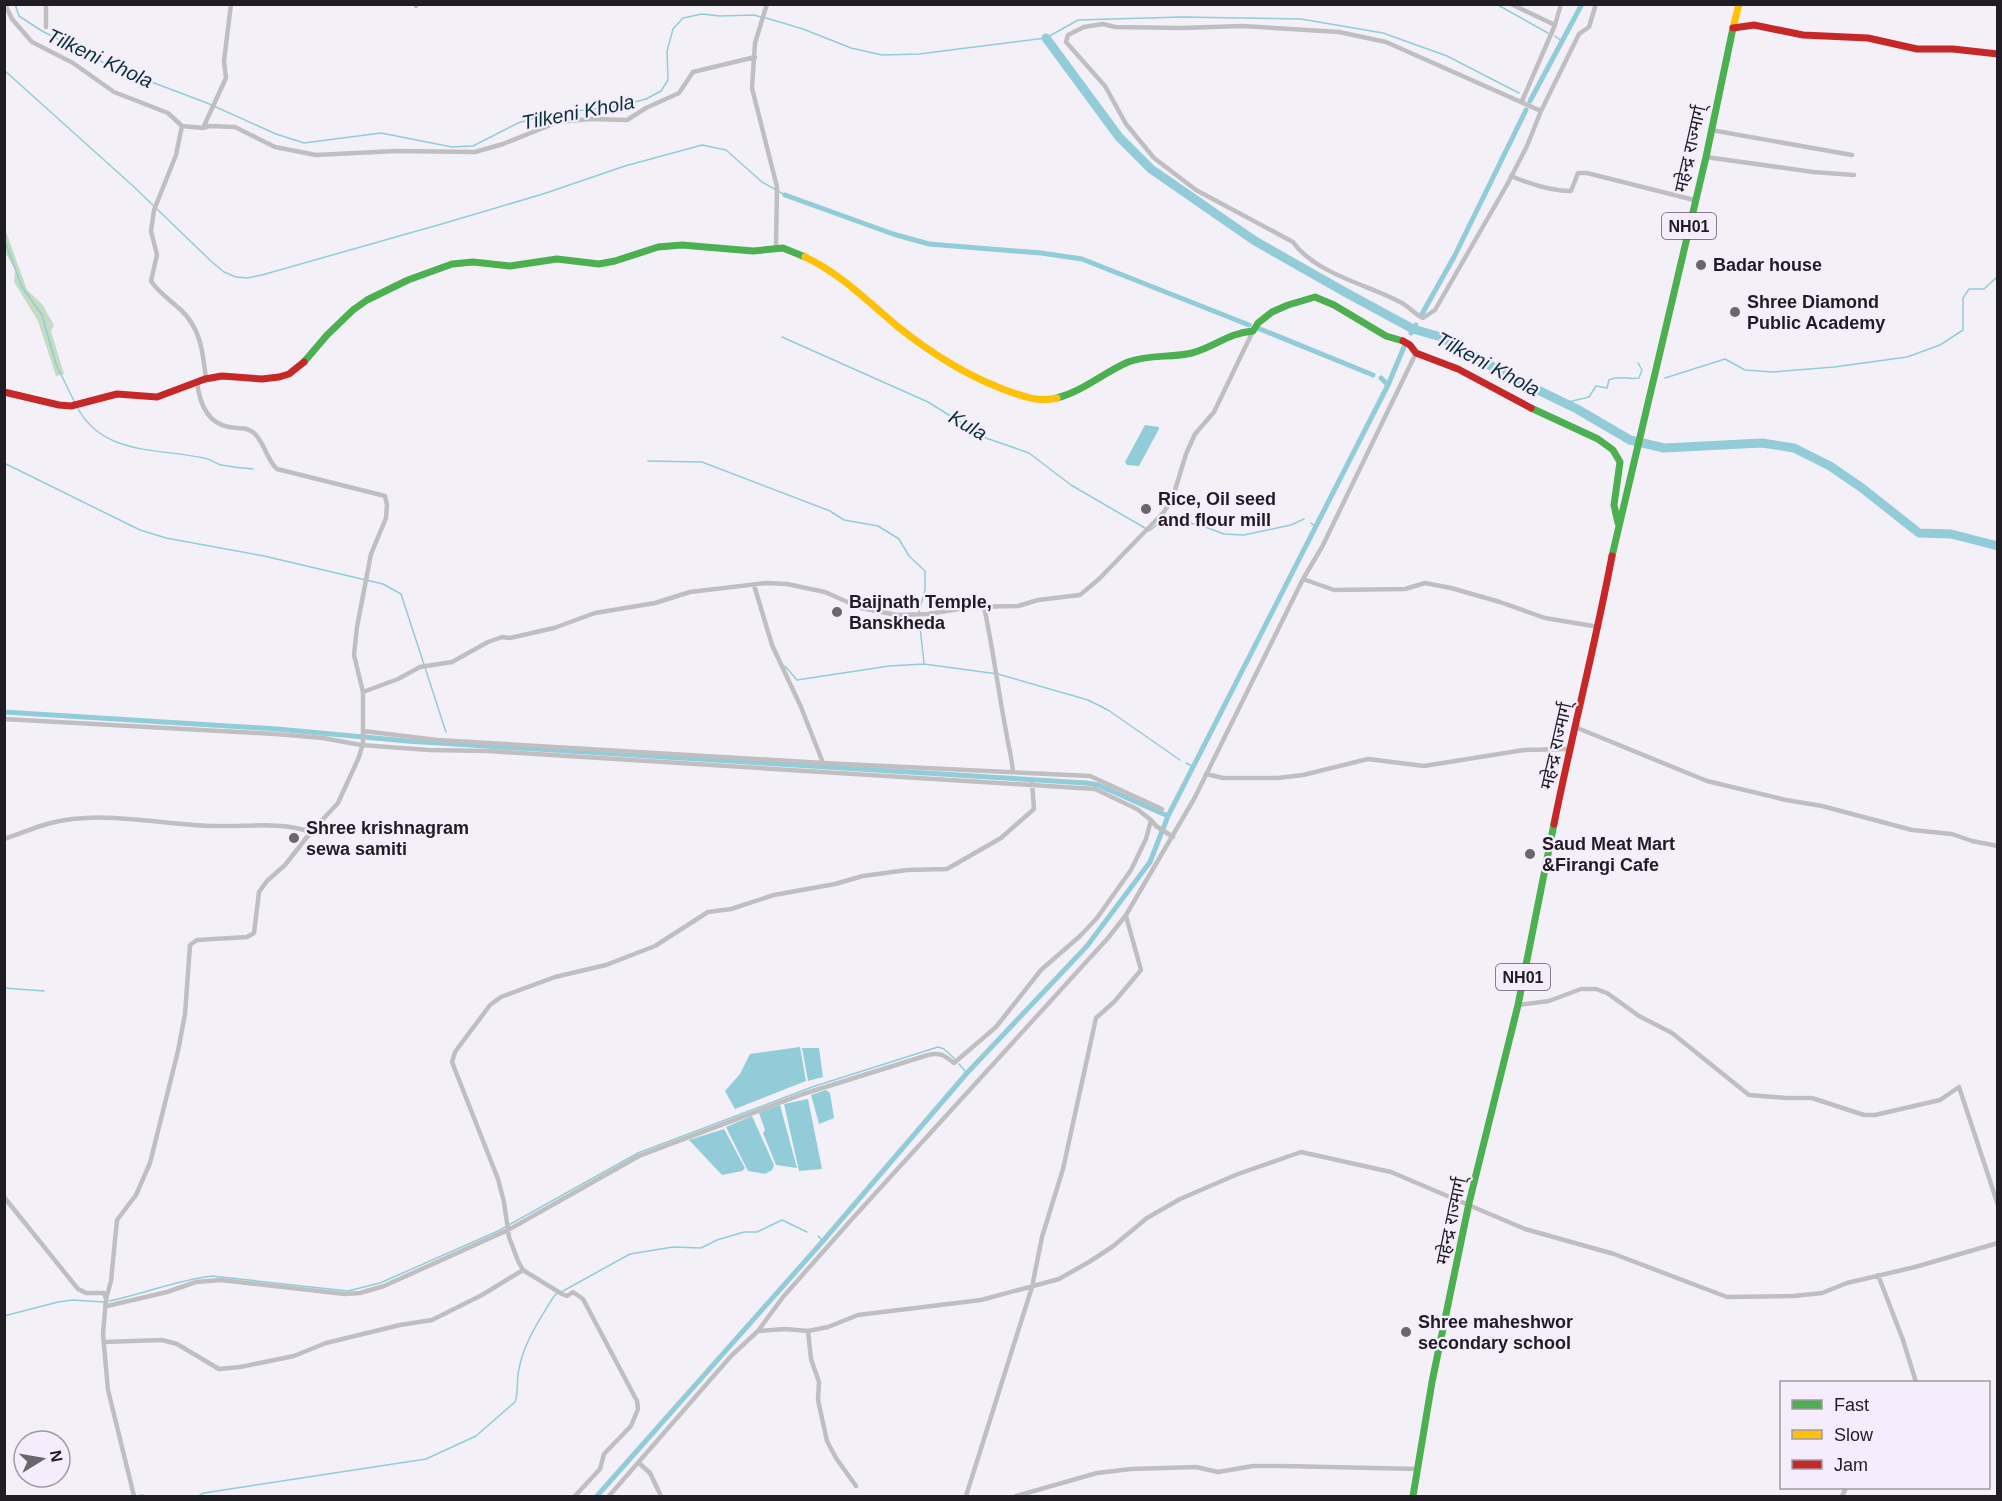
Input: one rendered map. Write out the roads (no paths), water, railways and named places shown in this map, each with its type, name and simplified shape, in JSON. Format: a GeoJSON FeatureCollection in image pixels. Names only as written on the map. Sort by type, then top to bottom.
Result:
{"type":"FeatureCollection","features":[{"type":"Feature","properties":{"kind":"main road","name":"महेन्द्र राज्मार्ग्"},"geometry":{"type":"LineString","coordinates":[[1413,1497],[1432,1382],[1469,1203],[1518,1005],[1569,749],[1599,627],[1618,525],[1706,157],[1738,4]]}},
{"type":"Feature","properties":{"kind":"main road"},"geometry":{"type":"LineString","coordinates":[[1733,28],[1755,25],[1803,35],[1868,38],[1917,49],[1998,54]]}},
{"type":"Feature","properties":{"kind":"main road"},"geometry":{"type":"LineString","coordinates":[[4,392],[40,399],[64,407],[103,396],[124,394],[154,398],[180,391],[197,381],[231,375],[261,380],[290,373],[357,307],[420,274],[467,261],[511,266],[552,259],[595,264],[617,262],[652,248],[667,246],[756,251],[776,246],[789,249],[815,262],[915,339],[973,378],[1019,396],[1042,400],[1062,396],[1130,361],[1202,350],[1222,337],[1238,331],[1253,331],[1259,321],[1274,310],[1315,297],[1334,305],[1386,336],[1403,341],[1410,345],[1416,353],[1458,369],[1598,439],[1613,450],[1620,462],[1614,505],[1618,525]]}},
{"type":"Feature","properties":{"kind":"street"},"geometry":{"type":"LineString","coordinates":[[5,4],[12,19],[32,42],[73,63],[114,92],[168,113],[182,126],[235,127],[275,147],[316,154],[396,151],[475,152],[503,144],[558,122],[590,119],[627,120],[646,108],[679,93],[693,72],[755,57]]}},
{"type":"Feature","properties":{"kind":"street"},"geometry":{"type":"LineString","coordinates":[[46,4],[46,27]]}},
{"type":"Feature","properties":{"kind":"street"},"geometry":{"type":"LineString","coordinates":[[203,128],[226,78],[224,61],[231,4]]}},
{"type":"Feature","properties":{"kind":"street"},"geometry":{"type":"LineString","coordinates":[[767,4],[757,32],[752,88],[777,190],[776,246]]}},
{"type":"Feature","properties":{"kind":"street"},"geometry":{"type":"LineString","coordinates":[[1511,4],[1555,26]]}},
{"type":"Feature","properties":{"kind":"street"},"geometry":{"type":"LineString","coordinates":[[1522,101],[1555,26],[1561,4]]}},
{"type":"Feature","properties":{"kind":"street"},"geometry":{"type":"LineString","coordinates":[[1540,111],[1386,42],[1339,32],[1242,26],[1171,28],[1115,27],[1103,24],[1084,27],[1068,34],[1066,42],[1105,86],[1126,124],[1154,158],[1196,190],[1293,242],[1301,253],[1326,270],[1411,307],[1419,317],[1423,318],[1435,310],[1511,176],[1527,146],[1540,111],[1579,34],[1589,27],[1596,4]]}},
{"type":"Feature","properties":{"kind":"street"},"geometry":{"type":"LineString","coordinates":[[182,126],[176,155],[154,210],[151,231],[157,255],[150,281],[159,293],[183,312],[194,326],[202,344],[206,379]]}},
{"type":"Feature","properties":{"kind":"street"},"geometry":{"type":"LineString","coordinates":[[1711,130],[1852,154]]}},
{"type":"Feature","properties":{"kind":"street"},"geometry":{"type":"LineString","coordinates":[[1706,157],[1813,172],[1854,175]]}},
{"type":"Feature","properties":{"kind":"street"},"geometry":{"type":"LineString","coordinates":[[1511,176],[1539,186],[1559,191],[1571,191],[1578,172],[1587,173],[1694,200]]}},
{"type":"Feature","properties":{"kind":"street"},"geometry":{"type":"LineString","coordinates":[[363,692],[398,679],[420,667],[452,662],[502,637],[510,638],[554,628],[595,613],[655,603],[690,591],[767,583],[805,586],[861,608],[897,615],[1018,606],[1038,600],[1080,595],[1163,513],[1172,500],[1186,454],[1195,434],[1214,412],[1253,331]]}},
{"type":"Feature","properties":{"kind":"street"},"geometry":{"type":"LineString","coordinates":[[609,1497],[731,1356],[758,1331],[790,1288],[1108,939],[1126,915],[1173,837],[1206,774],[1303,579],[1322,547],[1416,353]]}},
{"type":"Feature","properties":{"kind":"street"},"geometry":{"type":"LineString","coordinates":[[106,1299],[111,1281],[117,1220],[136,1195],[150,1163],[178,1051],[185,1014],[190,945],[197,940],[247,937],[254,933],[260,892],[267,881],[285,865],[338,803],[359,757],[363,731],[363,692],[354,655],[357,627],[371,554],[386,518],[385,496],[277,469],[254,434],[246,428],[219,424],[211,417],[203,408],[198,396],[197,381]]}},
{"type":"Feature","properties":{"kind":"street"},"geometry":{"type":"LineString","coordinates":[[1303,579],[1334,590],[1405,589],[1425,583],[1500,602],[1545,618],[1599,627]]}},
{"type":"Feature","properties":{"kind":"street"},"geometry":{"type":"LineString","coordinates":[[754,585],[772,645],[801,707],[823,764]]}},
{"type":"Feature","properties":{"kind":"street"},"geometry":{"type":"LineString","coordinates":[[984,607],[998,674],[1013,772]]}},
{"type":"Feature","properties":{"kind":"street"},"geometry":{"type":"LineString","coordinates":[[4,720],[275,734],[429,750],[488,751],[1032,783],[1095,789],[1137,809],[1158,828],[1173,837]]}},
{"type":"Feature","properties":{"kind":"street"},"geometry":{"type":"LineString","coordinates":[[1575,727],[1707,781],[1822,806],[1905,828],[1952,834],[1998,846]]}},
{"type":"Feature","properties":{"kind":"street"},"geometry":{"type":"LineString","coordinates":[[363,731],[437,740],[823,764],[1090,776],[1162,809]]}},
{"type":"Feature","properties":{"kind":"street"},"geometry":{"type":"LineString","coordinates":[[1206,774],[1223,778],[1278,778],[1304,775],[1368,759],[1424,766],[1524,750],[1569,749]]}},
{"type":"Feature","properties":{"kind":"street"},"geometry":{"type":"LineString","coordinates":[[575,1497],[600,1469],[604,1454],[631,1426],[638,1409],[637,1401],[583,1299],[573,1292],[567,1296],[523,1270],[512,1247],[498,1179],[452,1062],[455,1052],[490,1005],[501,997],[555,977],[606,965],[655,946],[708,912],[731,909],[774,895],[835,884],[862,876],[907,870],[947,869],[1001,838],[1034,809],[1032,783]]}},
{"type":"Feature","properties":{"kind":"street"},"geometry":{"type":"LineString","coordinates":[[4,839],[48,823],[112,818],[216,826],[295,826],[311,832]]}},
{"type":"Feature","properties":{"kind":"street"},"geometry":{"type":"LineString","coordinates":[[107,1306],[167,1292],[196,1282],[220,1280],[317,1293],[360,1293],[384,1286],[507,1227],[639,1156],[803,1094],[928,1055],[937,1053],[954,1063],[996,1027],[1041,970],[1097,918],[1131,870],[1146,839],[1151,820]]}},
{"type":"Feature","properties":{"kind":"street"},"geometry":{"type":"LineString","coordinates":[[966,1497],[1032,1287],[1042,1238],[1063,1169],[1096,1018],[1114,1002],[1141,970],[1126,915]]}},
{"type":"Feature","properties":{"kind":"street"},"geometry":{"type":"LineString","coordinates":[[1518,1005],[1549,1001],[1581,989],[1596,989],[1607,993],[1639,1016],[1672,1034],[1749,1095],[1812,1098],[1864,1115],[1875,1115],[1940,1100],[1959,1087],[1998,1205]]}},
{"type":"Feature","properties":{"kind":"street"},"geometry":{"type":"LineString","coordinates":[[758,1331],[784,1329],[808,1331],[828,1327],[858,1315],[981,1300],[1059,1279],[1112,1247],[1147,1218],[1180,1199],[1238,1174],[1301,1152],[1390,1172],[1525,1228],[1614,1254],[1727,1297],[1794,1296],[1822,1293],[1847,1282],[1923,1265],[1998,1243]]}},
{"type":"Feature","properties":{"kind":"street"},"geometry":{"type":"LineString","coordinates":[[4,1197],[78,1289],[86,1293],[104,1293],[107,1306],[104,1342],[108,1390],[134,1496]]}},
{"type":"Feature","properties":{"kind":"street"},"geometry":{"type":"LineString","coordinates":[[104,1342],[162,1340],[177,1344],[219,1369],[240,1367],[294,1356],[326,1343],[432,1320],[482,1295],[523,1270]]}},
{"type":"Feature","properties":{"kind":"street"},"geometry":{"type":"LineString","coordinates":[[1878,1275],[1903,1340],[1915,1381]]}},
{"type":"Feature","properties":{"kind":"street"},"geometry":{"type":"LineString","coordinates":[[808,1331],[811,1359],[819,1382],[818,1400],[827,1441],[856,1486]]}},
{"type":"Feature","properties":{"kind":"street"},"geometry":{"type":"LineString","coordinates":[[639,1463],[650,1473],[661,1497]]}},
{"type":"Feature","properties":{"kind":"street"},"geometry":{"type":"LineString","coordinates":[[1016,1497],[1096,1473],[1131,1469],[1196,1467],[1218,1472],[1253,1466],[1284,1466],[1418,1469]]}},
{"type":"Feature","properties":{"kind":"water"},"geometry":{"type":"Polygon","coordinates":[[[1145,425],[1159,427],[1159,429],[1139,466],[1127,465],[1125,462],[1145,425]]]}},
{"type":"Feature","properties":{"kind":"water"},"geometry":{"type":"Polygon","coordinates":[[[800,1047],[806,1081],[735,1109],[725,1091],[740,1074],[750,1054],[800,1047]]]}},
{"type":"Feature","properties":{"kind":"water"},"geometry":{"type":"Polygon","coordinates":[[[802,1048],[819,1048],[823,1077],[808,1081],[802,1048]]]}},
{"type":"Feature","properties":{"kind":"water"},"geometry":{"type":"Polygon","coordinates":[[[826,1090],[830,1093],[834,1118],[819,1124],[811,1095],[826,1090]]]}},
{"type":"Feature","properties":{"kind":"water"},"geometry":{"type":"Polygon","coordinates":[[[808,1099],[822,1169],[799,1171],[784,1104],[808,1099]]]}},
{"type":"Feature","properties":{"kind":"water"},"geometry":{"type":"Polygon","coordinates":[[[780,1105],[797,1168],[776,1165],[763,1133],[765,1130],[759,1113],[780,1105]]]}},
{"type":"Feature","properties":{"kind":"water"},"geometry":{"type":"Polygon","coordinates":[[[752,1116],[774,1165],[772,1170],[765,1174],[748,1171],[726,1127],[752,1116]]]}},
{"type":"Feature","properties":{"kind":"water"},"geometry":{"type":"Polygon","coordinates":[[[724,1129],[745,1168],[742,1171],[722,1175],[689,1140],[724,1129]]]}},
{"type":"Feature","properties":{"kind":"waterway","name":"Tilkeni Khola"},"geometry":{"type":"LineString","coordinates":[[15,4],[19,16],[42,31],[112,67],[207,103],[276,134],[304,143],[381,133],[452,147],[473,146],[518,123],[549,114],[620,106],[646,99],[661,91],[668,80],[667,51],[673,29],[683,18],[702,14],[761,17]]}},
{"type":"Feature","properties":{"kind":"waterway"},"geometry":{"type":"LineString","coordinates":[[1496,4],[1548,33]]}},
{"type":"Feature","properties":{"kind":"waterway"},"geometry":{"type":"LineString","coordinates":[[1530,101],[1582,4]]}},
{"type":"Feature","properties":{"kind":"waterway","name":"Tilkeni Khola"},"geometry":{"type":"LineString","coordinates":[[766,18],[803,29],[851,48],[882,55],[919,54],[1046,38],[1078,20],[1182,17],[1301,19],[1383,33],[1447,56],[1519,93]]}},
{"type":"Feature","properties":{"kind":"waterway"},"geometry":{"type":"LineString","coordinates":[[1555,36],[1563,42]]}},
{"type":"Feature","properties":{"kind":"waterway","name":"Tilkeni Khola"},"geometry":{"type":"LineString","coordinates":[[1046,38],[1119,137],[1151,169],[1255,241],[1413,329],[1441,337],[1503,373],[1577,409],[1630,440],[1664,448],[1762,443],[1794,448],[1830,466],[1919,533],[1951,534],[1998,546]]}},
{"type":"Feature","properties":{"kind":"waterway"},"geometry":{"type":"LineString","coordinates":[[4,70],[133,186],[212,262],[224,272],[236,277],[247,278],[262,275],[445,223],[543,194],[625,166],[702,145],[726,150],[762,182],[785,195]]}},
{"type":"Feature","properties":{"kind":"waterway"},"geometry":{"type":"LineString","coordinates":[[1422,314],[1454,257],[1526,110]]}},
{"type":"Feature","properties":{"kind":"waterway"},"geometry":{"type":"LineString","coordinates":[[785,195],[893,234],[929,244],[1041,253],[1082,259],[1249,325]]}},
{"type":"Feature","properties":{"kind":"waterway"},"geometry":{"type":"LineString","coordinates":[[4,239],[22,287],[42,315],[56,364],[75,403]]}},
{"type":"Feature","properties":{"kind":"waterway"},"geometry":{"type":"LineString","coordinates":[[1665,378],[1725,359],[1745,370],[1773,372],[1834,367],[1907,357],[1940,345],[1963,330],[1963,298],[1969,289],[1984,289],[1998,276]]}},
{"type":"Feature","properties":{"kind":"waterway","name":"Tilkeni Khola"},"geometry":{"type":"LineString","coordinates":[[1411,333],[1416,325]]}},
{"type":"Feature","properties":{"kind":"waterway"},"geometry":{"type":"LineString","coordinates":[[1260,329],[1373,375]]}},
{"type":"Feature","properties":{"kind":"waterway","name":"Kula"},"geometry":{"type":"LineString","coordinates":[[782,337],[928,402],[986,438],[1029,453],[1071,485],[1145,528]]}},
{"type":"Feature","properties":{"kind":"waterway"},"geometry":{"type":"LineString","coordinates":[[597,1496],[823,1241],[967,1073],[1087,946],[1150,862],[1168,816],[1388,385],[1404,347]]}},
{"type":"Feature","properties":{"kind":"waterway"},"geometry":{"type":"LineString","coordinates":[[1564,403],[1589,397],[1596,386],[1607,388],[1609,380],[1639,378],[1642,370],[1638,363]]}},
{"type":"Feature","properties":{"kind":"waterway"},"geometry":{"type":"LineString","coordinates":[[1381,378],[1388,385]]}},
{"type":"Feature","properties":{"kind":"waterway"},"geometry":{"type":"LineString","coordinates":[[77,407],[88,423],[101,434],[116,442],[133,447],[204,458],[221,465],[253,469]]}},
{"type":"Feature","properties":{"kind":"waterway"},"geometry":{"type":"LineString","coordinates":[[648,461],[702,462],[830,511],[844,520],[878,526],[899,539],[909,556],[925,571],[925,590],[919,612]]}},
{"type":"Feature","properties":{"kind":"waterway"},"geometry":{"type":"LineString","coordinates":[[4,463],[140,530],[166,538],[264,556],[383,584],[401,594],[446,732]]}},
{"type":"Feature","properties":{"kind":"waterway","name":"Kula"},"geometry":{"type":"LineString","coordinates":[[1149,531],[1165,519],[1200,525],[1224,534],[1244,535],[1291,525],[1304,519]]}},
{"type":"Feature","properties":{"kind":"waterway","name":"Kula"},"geometry":{"type":"LineString","coordinates":[[1311,523],[1316,527]]}},
{"type":"Feature","properties":{"kind":"waterway"},"geometry":{"type":"LineString","coordinates":[[919,618],[924,663]]}},
{"type":"Feature","properties":{"kind":"waterway"},"geometry":{"type":"LineString","coordinates":[[785,666],[797,680],[889,666],[924,664],[998,674],[1088,700],[1108,710],[1180,760]]}},
{"type":"Feature","properties":{"kind":"waterway"},"geometry":{"type":"LineString","coordinates":[[4,712],[277,729],[407,741],[1086,783],[1098,785],[1168,816]]}},
{"type":"Feature","properties":{"kind":"waterway"},"geometry":{"type":"LineString","coordinates":[[1186,763],[1194,767]]}},
{"type":"Feature","properties":{"kind":"waterway"},"geometry":{"type":"LineString","coordinates":[[4,988],[44,991]]}},
{"type":"Feature","properties":{"kind":"waterway"},"geometry":{"type":"LineString","coordinates":[[109,1301],[212,1276],[348,1291],[380,1283],[498,1231],[638,1153],[812,1087],[938,1047],[944,1049],[955,1059]]}},
{"type":"Feature","properties":{"kind":"waterway"},"geometry":{"type":"LineString","coordinates":[[959,1064],[967,1073]]}},
{"type":"Feature","properties":{"kind":"waterway"},"geometry":{"type":"LineString","coordinates":[[563,1291],[630,1254],[673,1247],[701,1248],[717,1240],[744,1232],[757,1232],[782,1220],[807,1232]]}},
{"type":"Feature","properties":{"kind":"waterway"},"geometry":{"type":"LineString","coordinates":[[818,1236],[823,1241]]}},
{"type":"Feature","properties":{"kind":"waterway"},"geometry":{"type":"LineString","coordinates":[[198,1496],[204,1493],[426,1459],[476,1436],[515,1402],[521,1359],[538,1322],[558,1293]]}},
{"type":"Feature","properties":{"kind":"waterway"},"geometry":{"type":"LineString","coordinates":[[4,1316],[58,1302],[73,1300],[104,1302]]}},
{"type":"Feature","properties":{"kind":"waterway"},"geometry":{"type":"LineString","coordinates":[[136,1496],[147,1496]]}},
{"type":"Feature","properties":{"kind":"place","name":"Badar house"},"geometry":{"type":"Point","coordinates":[1701,265]}},
{"type":"Feature","properties":{"kind":"place","name":"Shree Diamond Public Academy"},"geometry":{"type":"Point","coordinates":[1735,312]}},
{"type":"Feature","properties":{"kind":"place","name":"Rice, Oil seed and flour mill"},"geometry":{"type":"Point","coordinates":[1146,509]}},
{"type":"Feature","properties":{"kind":"place","name":"Baijnath Temple, Banskheda"},"geometry":{"type":"Point","coordinates":[837,612]}},
{"type":"Feature","properties":{"kind":"place","name":"Shree krishnagram sewa samiti"},"geometry":{"type":"Point","coordinates":[294,838]}},
{"type":"Feature","properties":{"kind":"place","name":"Saud Meat Mart &Firangi Cafe"},"geometry":{"type":"Point","coordinates":[1530,854]}},
{"type":"Feature","properties":{"kind":"place","name":"Shree maheshwor secondary school"},"geometry":{"type":"Point","coordinates":[1406,1332]}}]}
